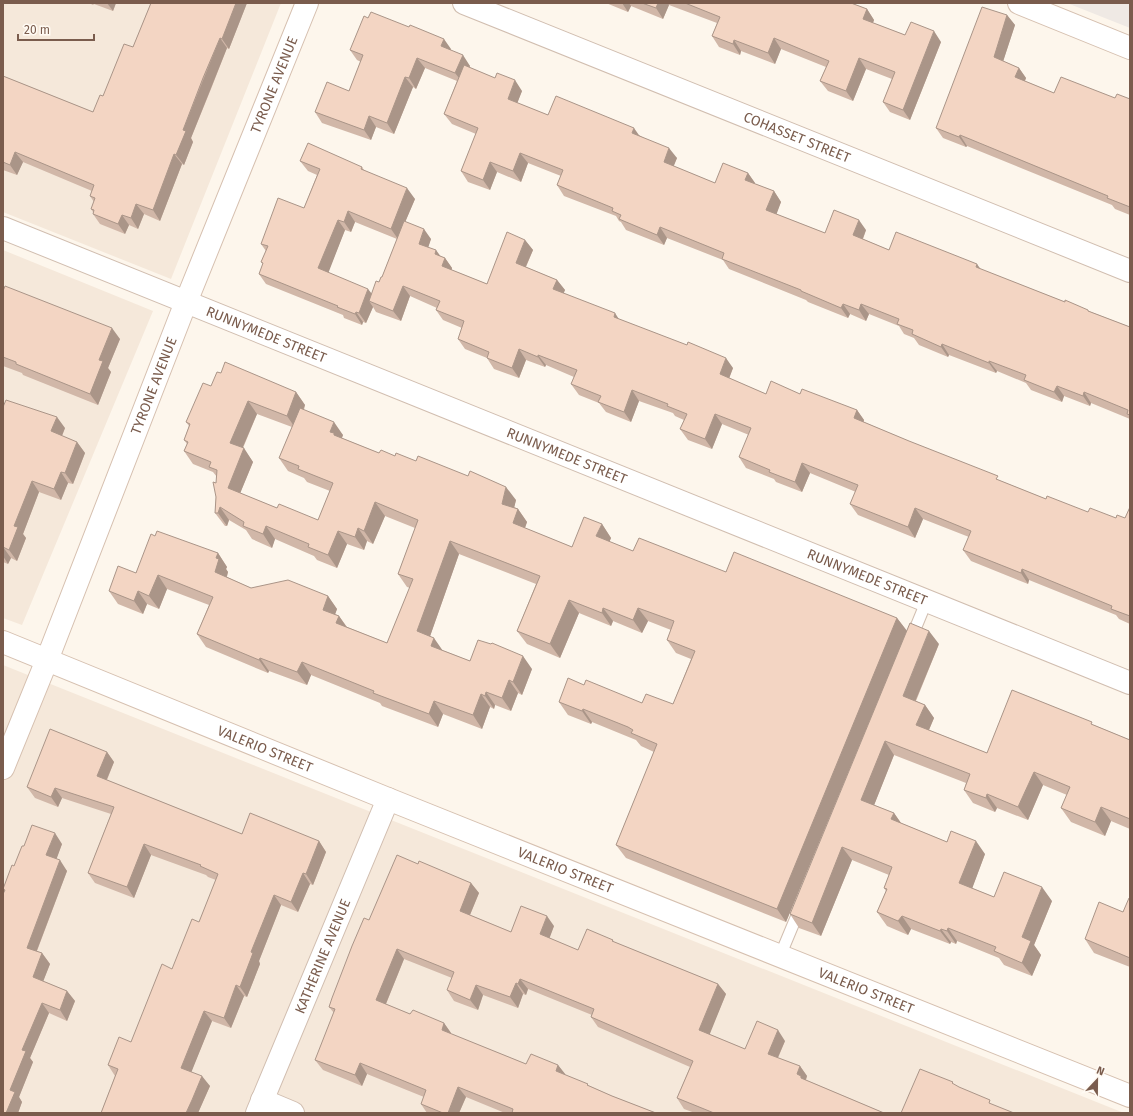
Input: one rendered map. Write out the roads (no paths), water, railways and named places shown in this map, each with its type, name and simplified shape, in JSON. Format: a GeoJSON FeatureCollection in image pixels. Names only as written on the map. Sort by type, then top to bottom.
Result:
{"type":"FeatureCollection","features":[{"type":"Feature","properties":{"kind":"street","name":"TYRONE AVENUE"},"geometry":{"type":"LineString","coordinates":[[3,768],[47,660],[186,302],[307,3]]}},
{"type":"Feature","properties":{"kind":"street","name":"COHASSET STREET"},"geometry":{"type":"LineString","coordinates":[[464,3],[1130,271]]}},
{"type":"Feature","properties":{"kind":"street"},"geometry":{"type":"LineString","coordinates":[[1019,3],[1130,48]]}},
{"type":"Feature","properties":{"kind":"street","name":"RUNNYMEDE STREET"},"geometry":{"type":"LineString","coordinates":[[3,228],[1130,683]]}},
{"type":"Feature","properties":{"kind":"street","name":"VALERIO STREET"},"geometry":{"type":"LineString","coordinates":[[3,642],[388,799],[1130,1096]]}},
{"type":"Feature","properties":{"kind":"street","name":"KATHERINE AVENUE"},"geometry":{"type":"LineString","coordinates":[[259,1107],[388,799]]}},
{"type":"Feature","properties":{"kind":"street"},"geometry":{"type":"LineString","coordinates":[[259,1107],[293,1113]]}},
{"type":"Feature","properties":{"kind":"lane"},"geometry":{"type":"LineString","coordinates":[[905,652],[927,600]]}},
{"type":"Feature","properties":{"kind":"lane"},"geometry":{"type":"LineString","coordinates":[[780,956],[802,901]]}}]}
